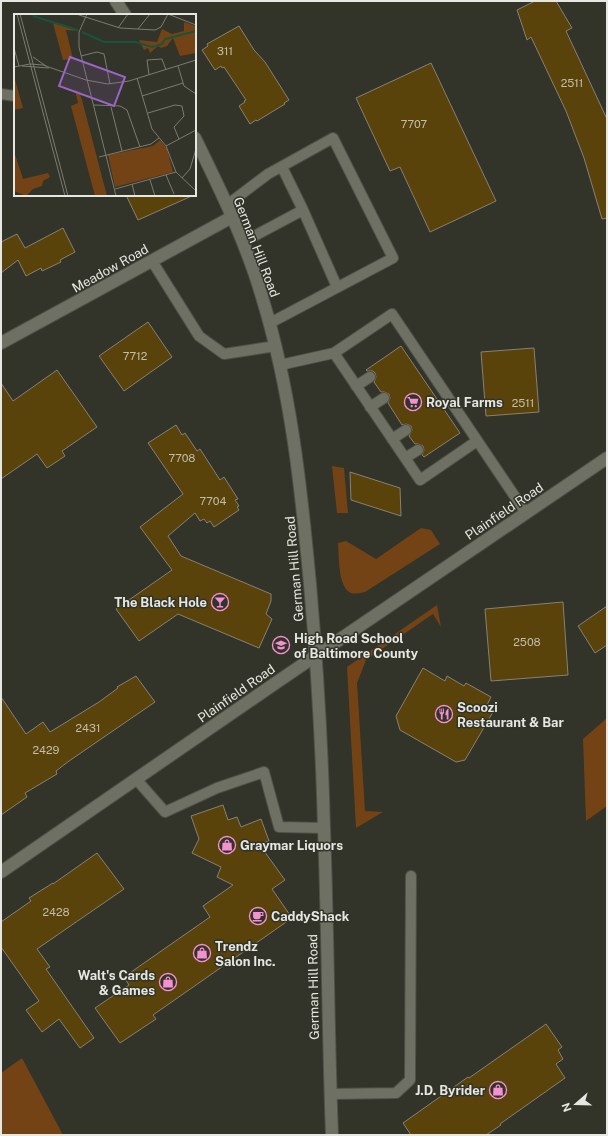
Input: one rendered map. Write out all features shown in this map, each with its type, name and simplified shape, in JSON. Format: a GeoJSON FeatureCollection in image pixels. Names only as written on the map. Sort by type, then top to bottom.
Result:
{"type":"FeatureCollection","features":[{"type":"Feature","properties":{"kind":"street"},"geometry":{"type":"LineString","coordinates":[[116,1],[123,14]]}},
{"type":"Feature","properties":{"kind":"street","name":"German Hill Road"},"geometry":{"type":"LineString","coordinates":[[196,140],[243,242],[270,323],[288,404],[299,473],[316,656],[324,828],[332,1135]]}},
{"type":"Feature","properties":{"kind":"street","name":"Meadow Road"},"geometry":{"type":"LineString","coordinates":[[1,343],[232,217]]}},
{"type":"Feature","properties":{"kind":"street","name":"Plainfield Road"},"geometry":{"type":"LineString","coordinates":[[1,872],[607,458]]}},
{"type":"Feature","properties":{"kind":"lane"},"geometry":{"type":"LineString","coordinates":[[1,94],[14,96]]}},
{"type":"Feature","properties":{"kind":"lane"},"geometry":{"type":"LineString","coordinates":[[227,205],[268,174],[333,138],[393,258],[270,323]]}},
{"type":"Feature","properties":{"kind":"lane"},"geometry":{"type":"LineString","coordinates":[[282,167],[337,287]]}},
{"type":"Feature","properties":{"kind":"lane"},"geometry":{"type":"LineString","coordinates":[[243,242],[303,210]]}},
{"type":"Feature","properties":{"kind":"lane"},"geometry":{"type":"LineString","coordinates":[[152,261],[199,336],[224,354],[276,346]]}},
{"type":"Feature","properties":{"kind":"lane"},"geometry":{"type":"LineString","coordinates":[[280,365],[334,353],[392,314],[415,347],[424,371],[459,423],[477,441],[526,513]]}},
{"type":"Feature","properties":{"kind":"lane"},"geometry":{"type":"LineString","coordinates":[[406,353],[415,347]]}},
{"type":"Feature","properties":{"kind":"lane"},"geometry":{"type":"LineString","coordinates":[[334,353],[420,480],[477,441]]}},
{"type":"Feature","properties":{"kind":"lane"},"geometry":{"type":"LineString","coordinates":[[356,386],[370,377]]}},
{"type":"Feature","properties":{"kind":"lane"},"geometry":{"type":"LineString","coordinates":[[370,407],[384,398]]}},
{"type":"Feature","properties":{"kind":"lane"},"geometry":{"type":"LineString","coordinates":[[392,439],[406,430]]}},
{"type":"Feature","properties":{"kind":"lane"},"geometry":{"type":"LineString","coordinates":[[405,458],[418,450]]}},
{"type":"Feature","properties":{"kind":"lane"},"geometry":{"type":"LineString","coordinates":[[136,779],[165,812],[217,788],[264,772],[279,827],[324,828]]}},
{"type":"Feature","properties":{"kind":"lane"},"geometry":{"type":"LineString","coordinates":[[330,1094],[396,1093],[410,1080],[412,876]]}},
{"type":"Feature","properties":{"kind":"shaded area"},"geometry":{"type":"Polygon","coordinates":[[[332,466],[344,468],[348,513],[337,513],[332,466]]]}},
{"type":"Feature","properties":{"kind":"shaded area"},"geometry":{"type":"Polygon","coordinates":[[[421,528],[431,530],[440,544],[365,592],[357,594],[349,592],[345,588],[341,576],[338,543],[346,541],[376,559],[421,528]]]}},
{"type":"Feature","properties":{"kind":"shaded area"},"geometry":{"type":"Polygon","coordinates":[[[437,605],[441,627],[433,614],[366,660],[357,683],[365,811],[383,812],[356,828],[347,667],[437,605]]]}},
{"type":"Feature","properties":{"kind":"shaded area"},"geometry":{"type":"Polygon","coordinates":[[[607,718],[607,806],[586,821],[583,739],[607,718]]]}},
{"type":"Feature","properties":{"kind":"shaded area"},"geometry":{"type":"Polygon","coordinates":[[[22,1058],[63,1135],[1,1135],[1,1073],[22,1058]]]}},
{"type":"Feature","properties":{"kind":"building"},"geometry":{"type":"Polygon","coordinates":[[[535,1],[556,1],[572,28],[566,31],[607,119],[607,218],[602,219],[584,158],[566,111],[531,37],[527,40],[517,10],[535,1]]]}},
{"type":"Feature","properties":{"kind":"building"},"geometry":{"type":"Polygon","coordinates":[[[239,26],[254,50],[265,62],[289,100],[284,103],[285,104],[250,124],[239,106],[246,100],[224,67],[222,68],[221,66],[215,70],[202,50],[208,46],[207,44],[239,26]]]}},
{"type":"Feature","properties":{"kind":"building"},"geometry":{"type":"Polygon","coordinates":[[[431,63],[496,201],[430,232],[400,167],[390,171],[356,98],[431,63]]]}},
{"type":"Feature","properties":{"kind":"building"},"geometry":{"type":"Polygon","coordinates":[[[126,196],[192,196],[138,220],[126,196]]]}},
{"type":"Feature","properties":{"kind":"building"},"geometry":{"type":"Polygon","coordinates":[[[63,228],[75,252],[60,260],[61,262],[42,271],[41,268],[26,276],[18,260],[1,273],[1,242],[17,234],[25,248],[63,228]]]}},
{"type":"Feature","properties":{"kind":"building"},"geometry":{"type":"Polygon","coordinates":[[[148,322],[172,357],[124,391],[99,356],[148,322]]]}},
{"type":"Feature","properties":{"kind":"building","name":"Royal Farms"},"geometry":{"type":"Polygon","coordinates":[[[401,346],[460,433],[424,457],[422,455],[424,450],[423,446],[415,444],[409,436],[412,430],[411,426],[406,424],[402,425],[388,403],[390,398],[389,394],[381,392],[374,382],[376,377],[375,373],[373,371],[366,370],[401,346]]]}},
{"type":"Feature","properties":{"kind":"building"},"geometry":{"type":"Polygon","coordinates":[[[534,348],[539,412],[486,416],[481,352],[534,348]]]}},
{"type":"Feature","properties":{"kind":"building"},"geometry":{"type":"Polygon","coordinates":[[[57,370],[97,427],[62,451],[65,456],[47,468],[37,454],[1,479],[1,383],[13,401],[57,370]]]}},
{"type":"Feature","properties":{"kind":"building"},"geometry":{"type":"Polygon","coordinates":[[[176,425],[182,435],[185,433],[197,451],[200,449],[220,480],[224,477],[238,499],[235,500],[239,506],[237,507],[239,510],[214,527],[210,521],[207,523],[204,519],[200,521],[195,513],[168,536],[181,556],[271,594],[271,601],[266,614],[272,619],[259,648],[178,614],[139,641],[116,609],[172,570],[140,527],[183,494],[148,443],[176,425]]]}},
{"type":"Feature","properties":{"kind":"building"},"geometry":{"type":"Polygon","coordinates":[[[350,472],[400,488],[401,516],[351,500],[350,472]]]}},
{"type":"Feature","properties":{"kind":"building"},"geometry":{"type":"Polygon","coordinates":[[[563,602],[568,675],[491,681],[485,609],[563,602]]]}},
{"type":"Feature","properties":{"kind":"building"},"geometry":{"type":"Polygon","coordinates":[[[607,606],[607,645],[595,653],[578,626],[607,606]]]}},
{"type":"Feature","properties":{"kind":"building","name":"Scoozi Restaurant & Bar"},"geometry":{"type":"Polygon","coordinates":[[[423,668],[445,681],[447,676],[464,686],[466,683],[491,697],[486,707],[493,712],[465,760],[456,762],[400,730],[396,716],[423,668]]]}},
{"type":"Feature","properties":{"kind":"building"},"geometry":{"type":"Polygon","coordinates":[[[136,676],[155,702],[69,761],[56,771],[57,774],[25,793],[27,797],[1,815],[1,697],[26,734],[43,722],[50,732],[99,702],[118,688],[117,687],[136,676]]]}},
{"type":"Feature","properties":{"kind":"building"},"geometry":{"type":"Polygon","coordinates":[[[223,805],[228,820],[237,817],[241,827],[261,819],[269,841],[259,844],[285,880],[272,889],[292,918],[153,1015],[156,1019],[120,1043],[95,1008],[129,985],[124,977],[210,917],[203,906],[233,885],[217,877],[221,867],[192,853],[199,839],[191,816],[223,805]]]}},
{"type":"Feature","properties":{"kind":"building"},"geometry":{"type":"Polygon","coordinates":[[[97,853],[124,889],[37,949],[50,967],[46,969],[94,1038],[80,1048],[59,1019],[42,1032],[26,1010],[39,1001],[1,947],[1,922],[31,901],[29,898],[53,884],[97,853]]]}},
{"type":"Feature","properties":{"kind":"building","name":"J.D. Byrider"},"geometry":{"type":"Polygon","coordinates":[[[546,1024],[562,1047],[558,1050],[563,1059],[556,1064],[565,1078],[486,1135],[411,1135],[403,1123],[546,1024]]]}},
{"type":"Feature","properties":{"kind":"place","name":"Royal Farms"},"geometry":{"type":"Point","coordinates":[413,402]}},
{"type":"Feature","properties":{"kind":"place","name":"The Black Hole"},"geometry":{"type":"Point","coordinates":[220,602]}},
{"type":"Feature","properties":{"kind":"place","name":"High Road School of Baltimore County"},"geometry":{"type":"Point","coordinates":[281,645]}},
{"type":"Feature","properties":{"kind":"place","name":"Scoozi Restaurant & Bar"},"geometry":{"type":"Point","coordinates":[444,714]}},
{"type":"Feature","properties":{"kind":"place","name":"Graymar Liquors"},"geometry":{"type":"Point","coordinates":[227,845]}},
{"type":"Feature","properties":{"kind":"place","name":"CaddyShack"},"geometry":{"type":"Point","coordinates":[258,916]}},
{"type":"Feature","properties":{"kind":"place","name":"Trendz Salon Inc."},"geometry":{"type":"Point","coordinates":[202,953]}},
{"type":"Feature","properties":{"kind":"place","name":"Walt's Cards & Games"},"geometry":{"type":"Point","coordinates":[168,982]}},
{"type":"Feature","properties":{"kind":"place","name":"J.D. Byrider"},"geometry":{"type":"Point","coordinates":[498,1090]}}]}
